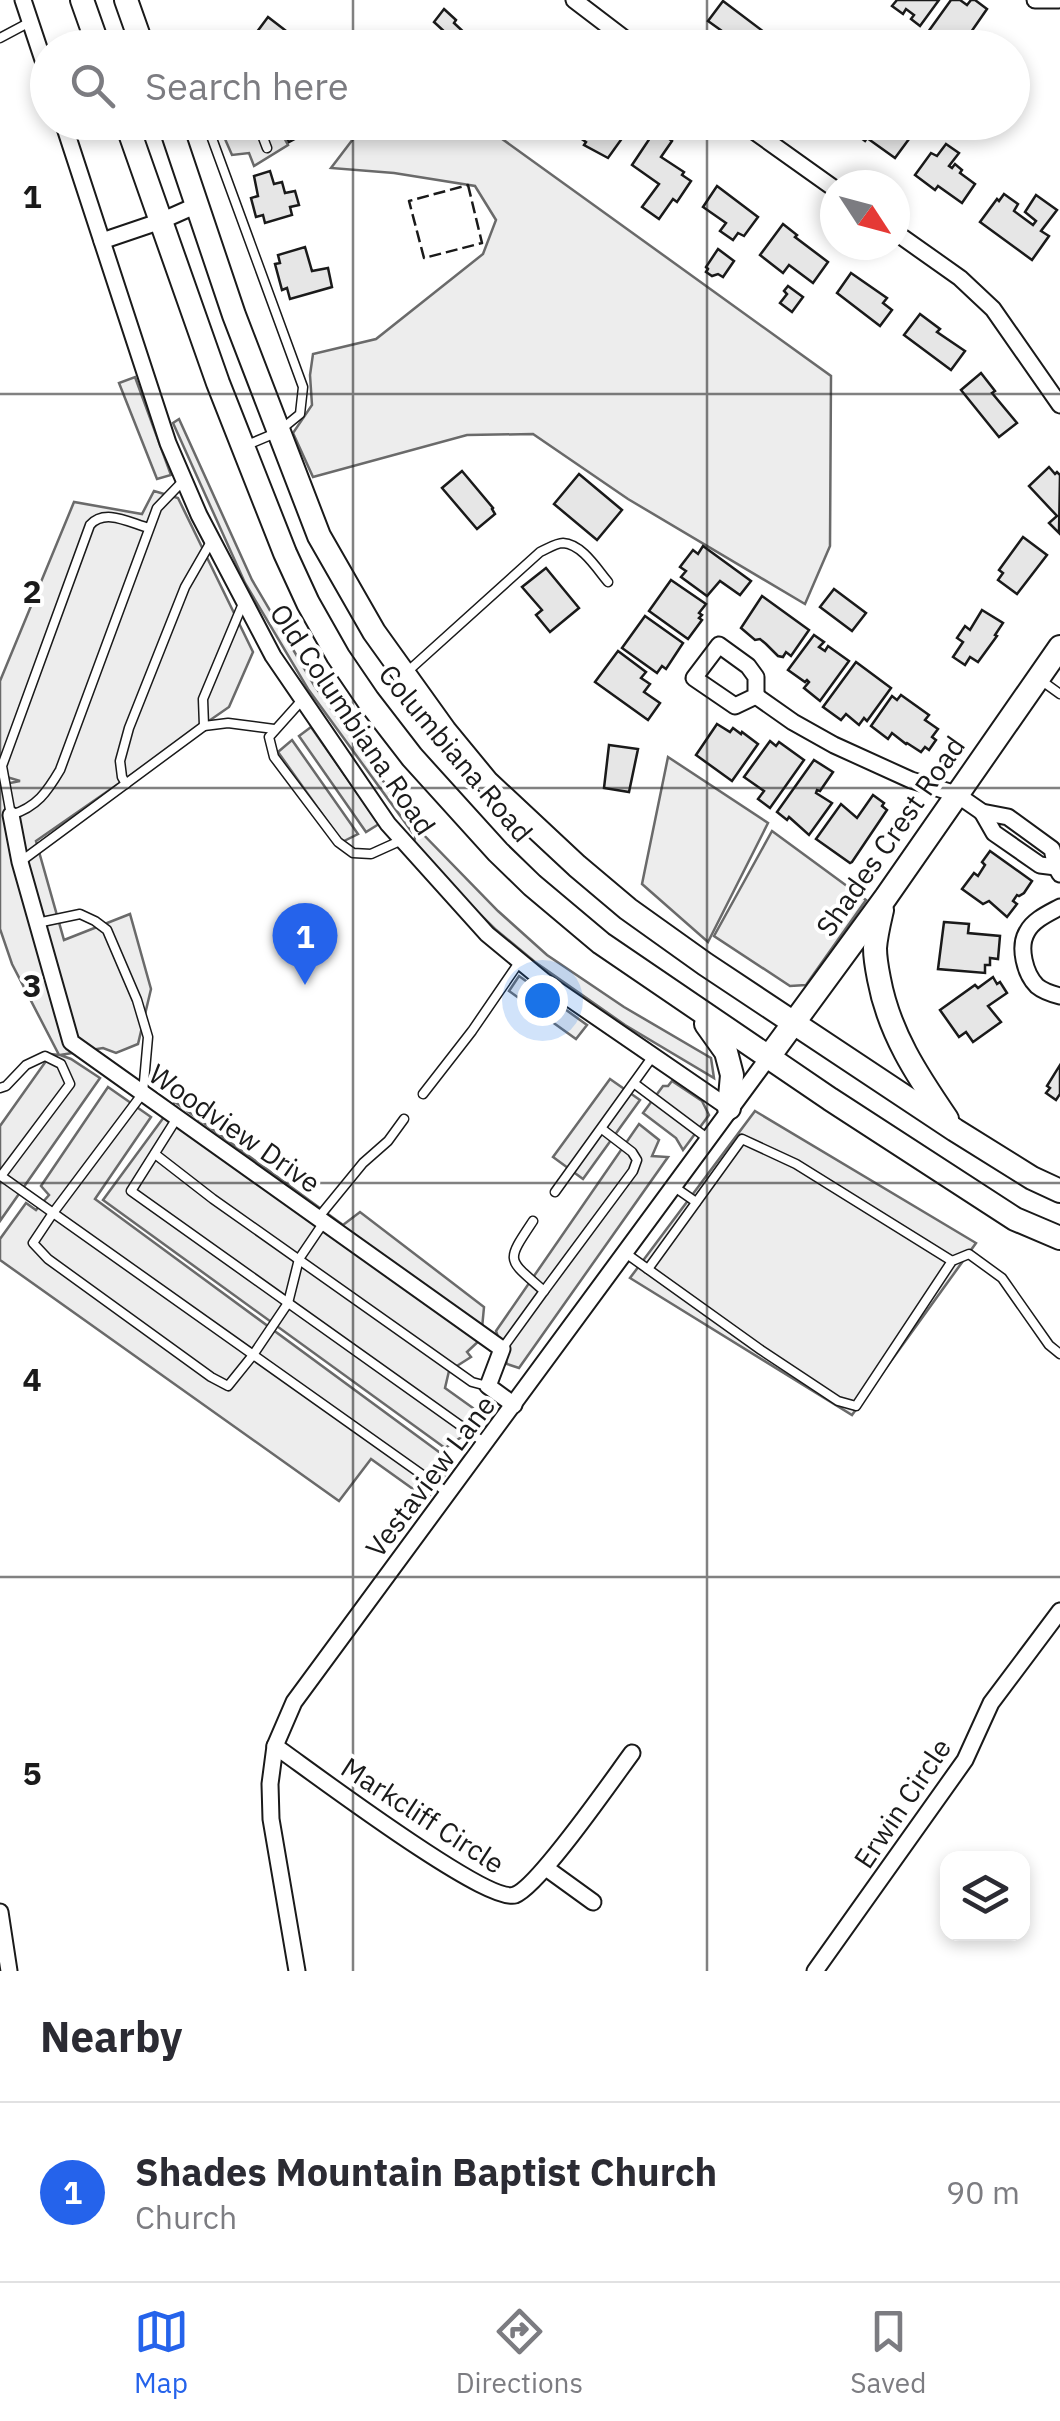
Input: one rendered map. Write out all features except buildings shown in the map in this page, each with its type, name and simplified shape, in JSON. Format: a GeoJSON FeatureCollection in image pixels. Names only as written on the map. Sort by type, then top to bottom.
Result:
{"type":"FeatureCollection","features":[{"type":"Feature","properties":{"kind":"main road"},"geometry":{"type":"LineString","coordinates":[[82,0],[93,30]]}},
{"type":"Feature","properties":{"kind":"main road"},"geometry":{"type":"LineString","coordinates":[[126,0],[137,30]]}},
{"type":"Feature","properties":{"kind":"main road","name":"Columbiana Road"},"geometry":{"type":"LineString","coordinates":[[132,140],[218,383],[278,538],[308,603],[368,700],[434,783],[532,885],[602,943],[768,1058],[1015,1219],[1060,1238]]}},
{"type":"Feature","properties":{"kind":"main road","name":"Columbiana Road"},"geometry":{"type":"LineString","coordinates":[[176,140],[234,315],[319,536],[374,632],[487,782],[628,909],[793,1024],[955,1130],[1060,1192]]}},
{"type":"Feature","properties":{"kind":"main road","name":"Shades Crest Road"},"geometry":{"type":"LineString","coordinates":[[768,1058],[1060,647]]}},
{"type":"Feature","properties":{"kind":"main road"},"geometry":{"type":"LineString","coordinates":[[368,700],[404,675]]}},
{"type":"Feature","properties":{"kind":"main road"},"geometry":{"type":"LineString","coordinates":[[886,897],[875,954],[882,994],[906,1057],[955,1130]]}},
{"type":"Feature","properties":{"kind":"main road"},"geometry":{"type":"LineString","coordinates":[[602,943],[628,909]]}},
{"type":"Feature","properties":{"kind":"main road"},"geometry":{"type":"LineString","coordinates":[[696,1009],[726,1052],[732,1075],[724,1115]]}},
{"type":"Feature","properties":{"kind":"main road"},"geometry":{"type":"LineString","coordinates":[[1036,1228],[1060,1253]]}},
{"type":"Feature","properties":{"kind":"street"},"geometry":{"type":"LineString","coordinates":[[23,0],[33,30]]}},
{"type":"Feature","properties":{"kind":"street"},"geometry":{"type":"LineString","coordinates":[[574,0],[613,30]]}},
{"type":"Feature","properties":{"kind":"street"},"geometry":{"type":"LineString","coordinates":[[1035,0],[1058,0]]}},
{"type":"Feature","properties":{"kind":"street","name":"Old Columbiana Road"},"geometry":{"type":"LineString","coordinates":[[69,140],[168,443],[212,540],[273,656],[388,824],[486,934],[544,981],[653,1056],[724,1115]]}},
{"type":"Feature","properties":{"kind":"street"},"geometry":{"type":"LineString","coordinates":[[766,140],[820,178]]}},
{"type":"Feature","properties":{"kind":"street"},"geometry":{"type":"LineString","coordinates":[[102,242],[197,205]]}},
{"type":"Feature","properties":{"kind":"street"},"geometry":{"type":"LineString","coordinates":[[910,243],[960,278],[993,309],[1060,404]]}},
{"type":"Feature","properties":{"kind":"street"},"geometry":{"type":"LineString","coordinates":[[756,696],[834,745],[910,780],[956,794],[982,812],[1008,816],[1052,849],[1058,871]]}},
{"type":"Feature","properties":{"kind":"street","name":"Woodview Drive"},"geometry":{"type":"LineString","coordinates":[[11,815],[20,862],[70,1042],[502,1349]]}},
{"type":"Feature","properties":{"kind":"street"},"geometry":{"type":"LineString","coordinates":[[1060,907],[1026,932],[1023,951],[1027,970],[1036,985],[1060,996]]}},
{"type":"Feature","properties":{"kind":"street","name":"Vestaview Lane"},"geometry":{"type":"LineString","coordinates":[[297,1971],[271,1818],[270,1784],[275,1746],[294,1702],[768,1058]]}},
{"type":"Feature","properties":{"kind":"street"},"geometry":{"type":"LineString","coordinates":[[502,1349],[480,1384],[514,1406]]}},
{"type":"Feature","properties":{"kind":"street","name":"Erwin Circle"},"geometry":{"type":"LineString","coordinates":[[816,1971],[964,1760],[991,1703],[1060,1612]]}},
{"type":"Feature","properties":{"kind":"street","name":"Markcliff Circle"},"geometry":{"type":"LineString","coordinates":[[275,1746],[444,1865],[504,1896],[515,1895],[529,1886],[546,1868],[592,1902]]}},
{"type":"Feature","properties":{"kind":"street"},"geometry":{"type":"LineString","coordinates":[[546,1868],[632,1753]]}},
{"type":"Feature","properties":{"kind":"street"},"geometry":{"type":"LineString","coordinates":[[0,1912],[9,1971]]}},
{"type":"Feature","properties":{"kind":"lane"},"geometry":{"type":"LineString","coordinates":[[0,38],[30,22]]}},
{"type":"Feature","properties":{"kind":"lane"},"geometry":{"type":"LineString","coordinates":[[213,140],[303,386],[300,414],[278,432],[243,446]]}},
{"type":"Feature","properties":{"kind":"lane"},"geometry":{"type":"LineString","coordinates":[[264,140],[267,148]]}},
{"type":"Feature","properties":{"kind":"lane"},"geometry":{"type":"LineString","coordinates":[[149,528],[106,516],[90,525],[2,766],[11,815],[36,804],[60,770],[157,508],[184,480]]}},
{"type":"Feature","properties":{"kind":"lane"},"geometry":{"type":"LineString","coordinates":[[126,784],[120,762],[129,728],[185,587],[212,540]]}},
{"type":"Feature","properties":{"kind":"lane"},"geometry":{"type":"LineString","coordinates":[[404,675],[540,552],[560,542],[581,551],[608,582]]}},
{"type":"Feature","properties":{"kind":"lane"},"geometry":{"type":"LineString","coordinates":[[204,726],[203,699],[244,601]]}},
{"type":"Feature","properties":{"kind":"lane"},"geometry":{"type":"LineString","coordinates":[[1038,678],[1060,694]]}},
{"type":"Feature","properties":{"kind":"lane"},"geometry":{"type":"LineString","coordinates":[[303,700],[269,737],[274,756],[338,842],[353,853],[371,854],[402,840]]}},
{"type":"Feature","properties":{"kind":"lane"},"geometry":{"type":"LineString","coordinates":[[20,862],[204,726],[228,723],[274,728]]}},
{"type":"Feature","properties":{"kind":"lane"},"geometry":{"type":"LineString","coordinates":[[38,923],[80,914],[107,930],[148,1037],[143,1093],[33,1243],[48,1259],[211,1377],[228,1386],[253,1355],[288,1302],[299,1260],[321,1220],[404,1118]]}},
{"type":"Feature","properties":{"kind":"lane"},"geometry":{"type":"LineString","coordinates":[[423,1094],[520,962]]}},
{"type":"Feature","properties":{"kind":"lane"},"geometry":{"type":"LineString","coordinates":[[0,1088],[26,1065],[45,1056],[60,1064],[70,1084],[1,1176],[448,1493]]}},
{"type":"Feature","properties":{"kind":"lane"},"geometry":{"type":"LineString","coordinates":[[555,1192],[653,1056]]}},
{"type":"Feature","properties":{"kind":"lane"},"geometry":{"type":"LineString","coordinates":[[635,1084],[708,1138]]}},
{"type":"Feature","properties":{"kind":"lane"},"geometry":{"type":"LineString","coordinates":[[724,1115],[742,1139],[796,1164],[952,1261]]}},
{"type":"Feature","properties":{"kind":"lane"},"geometry":{"type":"LineString","coordinates":[[177,1118],[131,1191],[485,1444]]}},
{"type":"Feature","properties":{"kind":"lane"},"geometry":{"type":"LineString","coordinates":[[502,1349],[633,1172],[638,1160],[602,1129]]}},
{"type":"Feature","properties":{"kind":"lane"},"geometry":{"type":"LineString","coordinates":[[648,1269],[742,1139]]}},
{"type":"Feature","properties":{"kind":"lane"},"geometry":{"type":"LineString","coordinates":[[155,1154],[299,1260],[480,1384]]}},
{"type":"Feature","properties":{"kind":"lane"},"geometry":{"type":"LineString","coordinates":[[673,1186],[696,1202]]}},
{"type":"Feature","properties":{"kind":"lane"},"geometry":{"type":"LineString","coordinates":[[534,1222],[514,1251],[514,1259],[519,1269],[544,1291]]}},
{"type":"Feature","properties":{"kind":"lane"},"geometry":{"type":"LineString","coordinates":[[624,1252],[838,1401],[856,1406],[952,1261],[969,1254],[1002,1278],[1048,1346],[1060,1354]]}},
{"type":"Feature","properties":{"kind":"shaded area"},"geometry":{"type":"Polygon","coordinates":[[[225,140],[285,140],[288,145],[254,166],[249,153],[232,155],[225,140]]]}},
{"type":"Feature","properties":{"kind":"shaded area"},"geometry":{"type":"Polygon","coordinates":[[[352,140],[504,140],[831,376],[830,546],[805,604],[628,499],[533,434],[467,435],[313,477],[293,433],[312,405],[313,354],[376,339],[483,254],[496,220],[475,186],[331,168],[352,140]]]}},
{"type":"Feature","properties":{"kind":"shaded area"},"geometry":{"type":"Polygon","coordinates":[[[135,377],[171,475],[157,479],[119,383],[135,377]]]}},
{"type":"Feature","properties":{"kind":"shaded area"},"geometry":{"type":"Polygon","coordinates":[[[179,419],[252,580],[314,685],[417,828],[547,955],[624,1007],[711,1058],[714,1078],[625,1025],[535,962],[451,886],[414,842],[417,829],[412,832],[308,689],[245,583],[173,423],[179,419]]]}},
{"type":"Feature","properties":{"kind":"shaded area"},"geometry":{"type":"Polygon","coordinates":[[[154,491],[178,498],[253,652],[229,707],[36,841],[64,940],[130,914],[151,989],[138,1044],[116,1053],[103,1048],[60,1055],[100,1078],[0,1221],[0,1126],[51,1054],[59,1055],[12,964],[0,929],[0,785],[20,781],[0,775],[0,681],[74,502],[142,514],[154,491]]]}},
{"type":"Feature","properties":{"kind":"shaded area"},"geometry":{"type":"Polygon","coordinates":[[[311,727],[379,824],[366,832],[299,736],[311,727]]]}},
{"type":"Feature","properties":{"kind":"shaded area"},"geometry":{"type":"Polygon","coordinates":[[[292,740],[358,834],[342,842],[278,752],[292,740]]]}},
{"type":"Feature","properties":{"kind":"shaded area"},"geometry":{"type":"Polygon","coordinates":[[[668,757],[768,823],[708,942],[642,884],[668,757]]]}},
{"type":"Feature","properties":{"kind":"shaded area"},"geometry":{"type":"Polygon","coordinates":[[[772,831],[866,900],[806,985],[790,986],[714,936],[772,831]]]}},
{"type":"Feature","properties":{"kind":"shaded area"},"geometry":{"type":"Polygon","coordinates":[[[519,976],[587,1025],[576,1039],[509,991],[519,976]]]}},
{"type":"Feature","properties":{"kind":"shaded area"},"geometry":{"type":"Polygon","coordinates":[[[610,1079],[640,1100],[583,1179],[553,1157],[610,1079]]]}},
{"type":"Feature","properties":{"kind":"shaded area"},"geometry":{"type":"Polygon","coordinates":[[[672,1081],[702,1101],[709,1115],[683,1150],[676,1138],[643,1113],[663,1086],[672,1081]]]}},
{"type":"Feature","properties":{"kind":"shaded area"},"geometry":{"type":"Polygon","coordinates":[[[108,1087],[151,1117],[95,1199],[454,1463],[427,1499],[371,1459],[339,1501],[0,1260],[0,1239],[26,1203],[36,1210],[49,1195],[41,1186],[108,1087]]]}},
{"type":"Feature","properties":{"kind":"shaded area"},"geometry":{"type":"Polygon","coordinates":[[[175,1102],[343,1225],[360,1212],[484,1307],[481,1339],[467,1352],[471,1357],[449,1371],[445,1388],[473,1408],[469,1432],[445,1448],[103,1200],[175,1102]]]}},
{"type":"Feature","properties":{"kind":"shaded area"},"geometry":{"type":"Polygon","coordinates":[[[755,1111],[976,1243],[852,1415],[630,1278],[755,1111]]]}},
{"type":"Feature","properties":{"kind":"shaded area"},"geometry":{"type":"Polygon","coordinates":[[[639,1124],[659,1140],[652,1156],[668,1157],[519,1368],[507,1364],[496,1331],[639,1124]]]}},
{"type":"Feature","properties":{"kind":"fence"},"geometry":{"type":"LineString","coordinates":[[468,185],[482,243],[424,258],[409,201],[468,185]]}},
{"type":"Feature","properties":{"kind":"place","name":"Shades Mountain Baptist Church"},"geometry":{"type":"Point","coordinates":[305,985]}}]}
